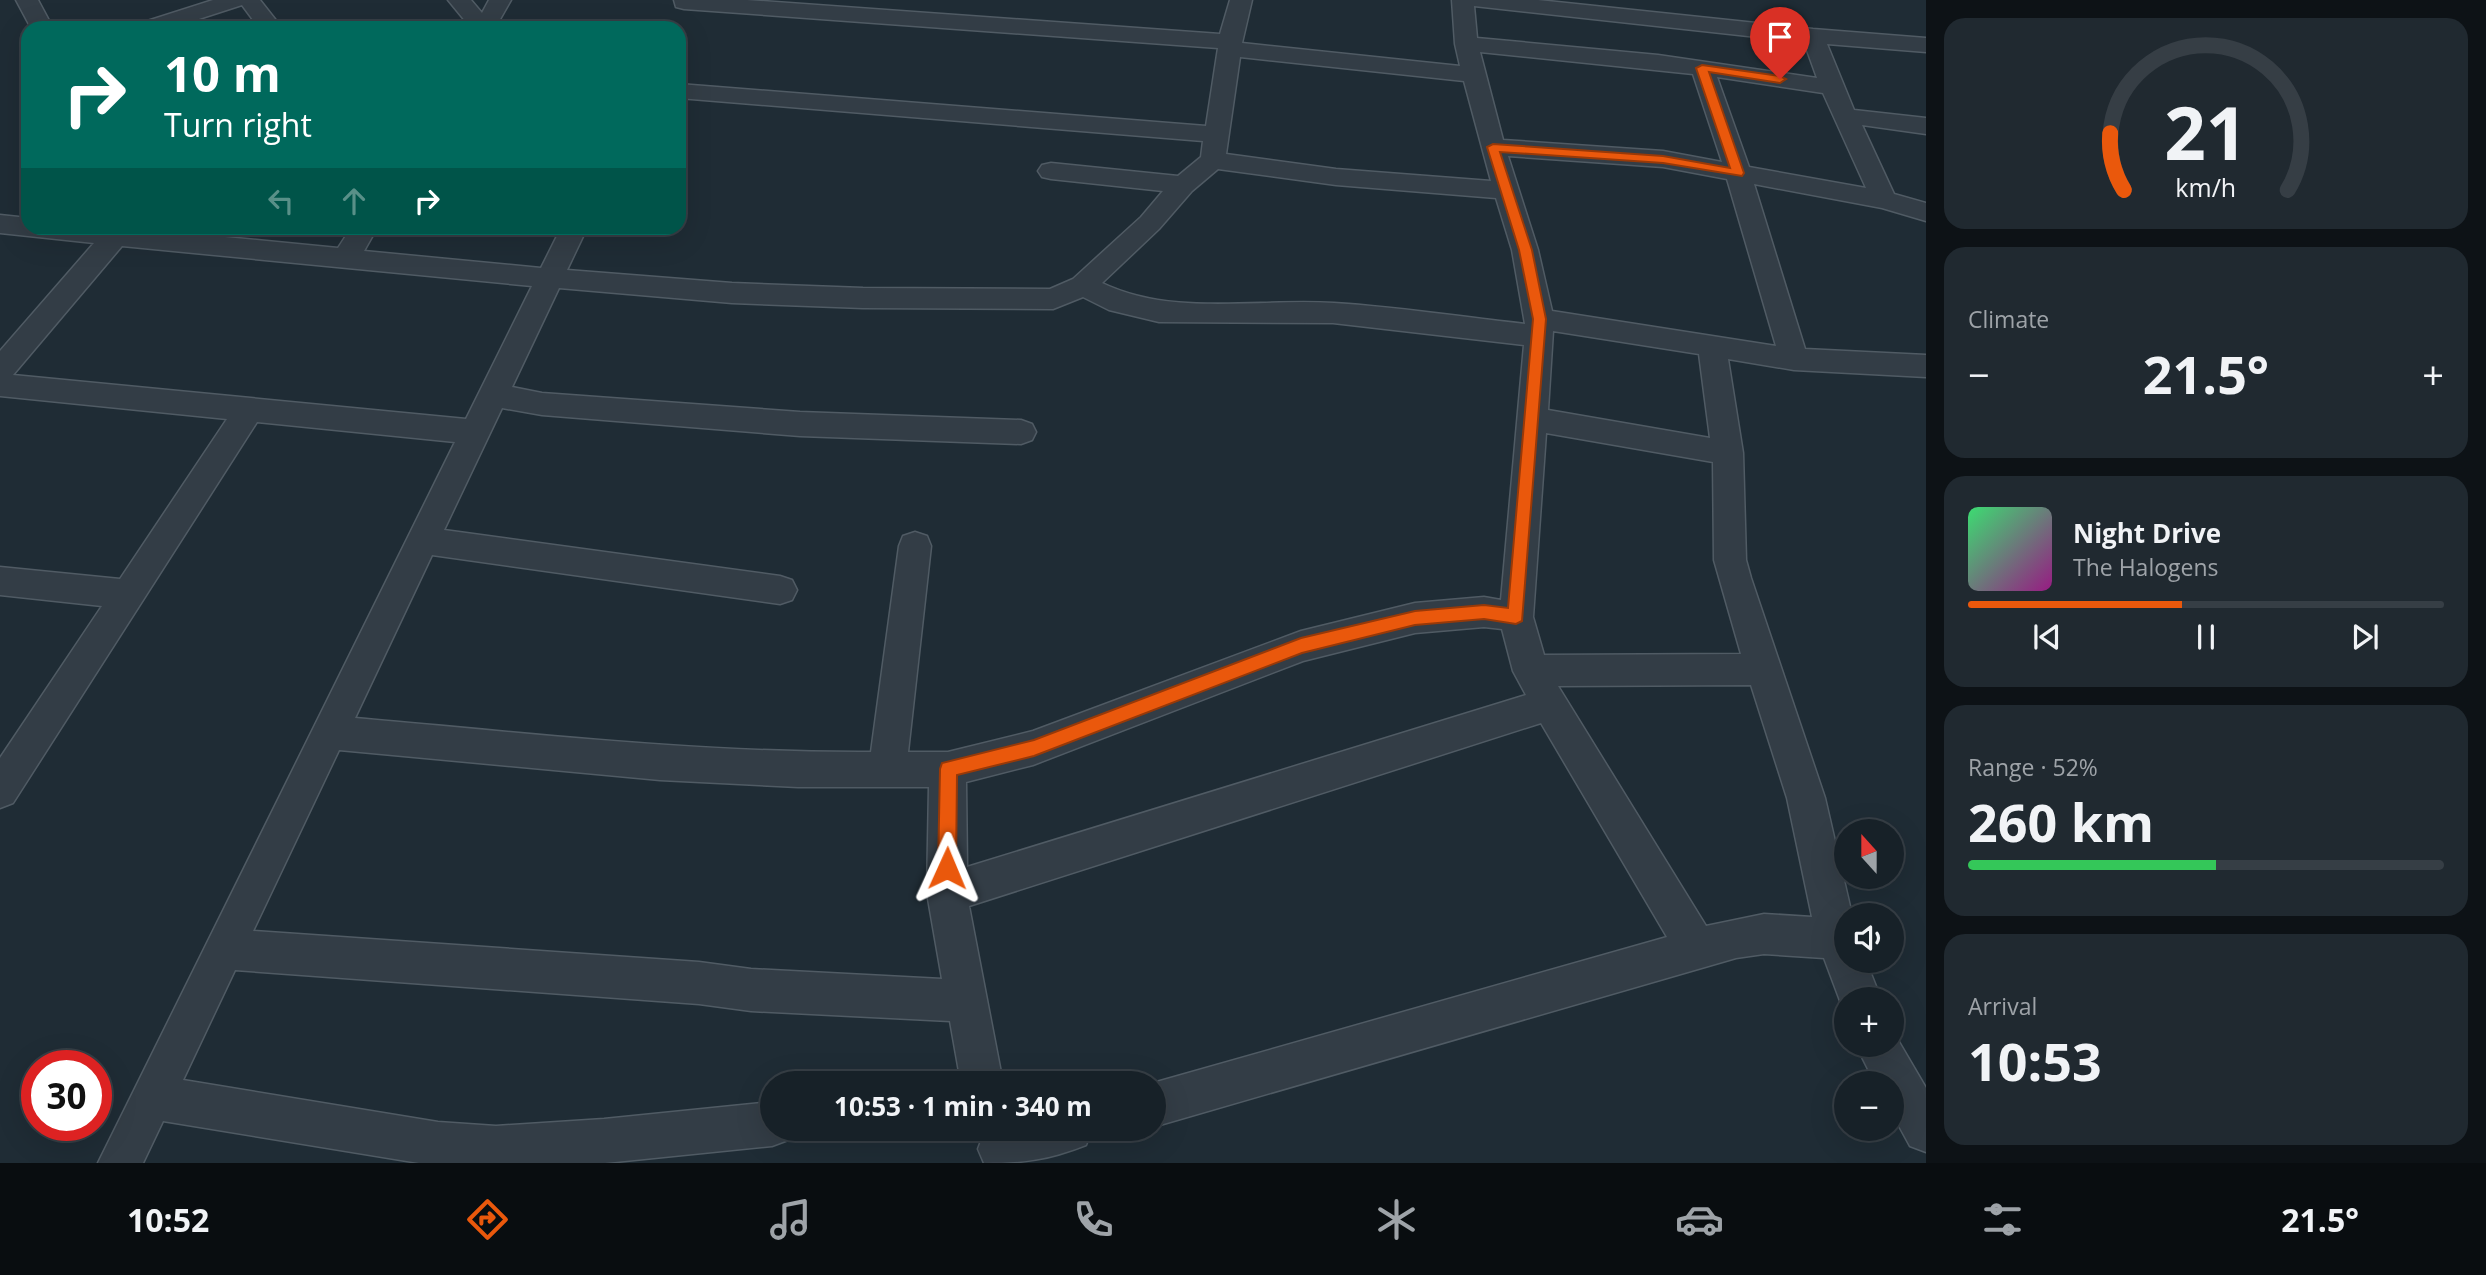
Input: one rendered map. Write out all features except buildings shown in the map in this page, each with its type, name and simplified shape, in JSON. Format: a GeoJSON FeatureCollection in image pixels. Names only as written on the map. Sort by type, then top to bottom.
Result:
{"type":"FeatureCollection","features":[{"type":"Feature","properties":{"kind":"street"},"geometry":{"type":"LineString","coordinates":[[27,0],[38,21]]}},
{"type":"Feature","properties":{"kind":"street"},"geometry":{"type":"LineString","coordinates":[[170,21],[235,0]]}},
{"type":"Feature","properties":{"kind":"street"},"geometry":{"type":"LineString","coordinates":[[249,0],[266,21]]}},
{"type":"Feature","properties":{"kind":"street"},"geometry":{"type":"LineString","coordinates":[[458,0],[477,21]]}},
{"type":"Feature","properties":{"kind":"street"},"geometry":{"type":"LineString","coordinates":[[487,21],[500,0]]}},
{"type":"Feature","properties":{"kind":"street"},"geometry":{"type":"LineString","coordinates":[[143,235],[345,258],[732,293],[863,298],[1053,299],[1083,286],[1150,223],[1183,185],[1213,160],[1229,46],[1241,0]]}},
{"type":"Feature","properties":{"kind":"street"},"geometry":{"type":"LineString","coordinates":[[1463,0],[1466,44],[1493,147],[1531,270],[1540,328],[1516,617],[1520,642],[1531,671],[1549,704],[1696,948]]}},
{"type":"Feature","properties":{"kind":"street"},"geometry":{"type":"LineString","coordinates":[[1476,0],[1813,36],[1926,44]]}},
{"type":"Feature","properties":{"kind":"street"},"geometry":{"type":"LineString","coordinates":[[681,7],[1229,46],[1475,75]]}},
{"type":"Feature","properties":{"kind":"street"},"geometry":{"type":"LineString","coordinates":[[1813,36],[1832,87],[1884,200]]}},
{"type":"Feature","properties":{"kind":"street"},"geometry":{"type":"LineString","coordinates":[[1466,44],[1702,68],[1832,87]]}},
{"type":"Feature","properties":{"kind":"street"},"geometry":{"type":"LineString","coordinates":[[1702,68],[1738,173],[1794,359]]}},
{"type":"Feature","properties":{"kind":"street"},"geometry":{"type":"LineString","coordinates":[[686,92],[1218,135]]}},
{"type":"Feature","properties":{"kind":"street"},"geometry":{"type":"LineString","coordinates":[[1846,116],[1926,126]]}},
{"type":"Feature","properties":{"kind":"street"},"geometry":{"type":"LineString","coordinates":[[1493,147],[1663,159],[1884,200],[1926,212]]}},
{"type":"Feature","properties":{"kind":"street"},"geometry":{"type":"LineString","coordinates":[[1213,160],[1336,177],[1508,191]]}},
{"type":"Feature","properties":{"kind":"street"},"geometry":{"type":"LineString","coordinates":[[1051,172],[1183,185]]}},
{"type":"Feature","properties":{"kind":"street"},"geometry":{"type":"LineString","coordinates":[[0,225],[21,226]]}},
{"type":"Feature","properties":{"kind":"street"},"geometry":{"type":"LineString","coordinates":[[0,371],[114,235]]}},
{"type":"Feature","properties":{"kind":"street"},"geometry":{"type":"LineString","coordinates":[[345,258],[360,235]]}},
{"type":"Feature","properties":{"kind":"street"},"geometry":{"type":"LineString","coordinates":[[120,1163],[570,235]]}},
{"type":"Feature","properties":{"kind":"street"},"geometry":{"type":"LineString","coordinates":[[1083,286],[1119,303],[1159,312],[1333,313],[1540,328],[1794,359],[1926,366]]}},
{"type":"Feature","properties":{"kind":"street"},"geometry":{"type":"LineString","coordinates":[[1712,348],[1728,453],[1730,560],[1739,596],[1806,798],[1834,930]]}},
{"type":"Feature","properties":{"kind":"street"},"geometry":{"type":"LineString","coordinates":[[0,384],[474,432]]}},
{"type":"Feature","properties":{"kind":"street"},"geometry":{"type":"LineString","coordinates":[[493,395],[542,404],[800,424],[1021,432]]}},
{"type":"Feature","properties":{"kind":"street"},"geometry":{"type":"LineString","coordinates":[[0,790],[249,410]]}},
{"type":"Feature","properties":{"kind":"street"},"geometry":{"type":"LineString","coordinates":[[1533,419],[1728,453]]}},
{"type":"Feature","properties":{"kind":"street"},"geometry":{"type":"LineString","coordinates":[[421,540],[780,590]]}},
{"type":"Feature","properties":{"kind":"street"},"geometry":{"type":"LineString","coordinates":[[887,770],[915,546]]}},
{"type":"Feature","properties":{"kind":"street"},"geometry":{"type":"LineString","coordinates":[[0,581],[128,594]]}},
{"type":"Feature","properties":{"kind":"street"},"geometry":{"type":"LineString","coordinates":[[329,732],[660,763],[798,770],[948,769],[1034,748],[1301,646],[1415,618],[1484,612],[1516,617]]}},
{"type":"Feature","properties":{"kind":"street"},"geometry":{"type":"LineString","coordinates":[[1531,671],[1764,669]]}},
{"type":"Feature","properties":{"kind":"street"},"geometry":{"type":"LineString","coordinates":[[947,893],[1549,704]]}},
{"type":"Feature","properties":{"kind":"street"},"geometry":{"type":"LineString","coordinates":[[948,769],[947,893],[980,1071]]}},
{"type":"Feature","properties":{"kind":"street"},"geometry":{"type":"LineString","coordinates":[[1166,1101],[1696,948],[1764,934],[1834,939]]}},
{"type":"Feature","properties":{"kind":"street"},"geometry":{"type":"LineString","coordinates":[[224,949],[699,983],[751,990],[968,1001]]}},
{"type":"Feature","properties":{"kind":"street"},"geometry":{"type":"LineString","coordinates":[[1884,1057],[1926,1130]]}},
{"type":"Feature","properties":{"kind":"street"},"geometry":{"type":"LineString","coordinates":[[152,1097],[438,1144],[496,1148],[604,1141],[760,1125]]}},
{"type":"Feature","properties":{"kind":"street"},"geometry":{"type":"LineString","coordinates":[[999,1147],[1023,1141]]}},
{"type":"Feature","properties":{"kind":"route"},"geometry":{"type":"LineString","coordinates":[[947,868],[948,769],[1034,748],[1301,646],[1415,618],[1484,612],[1516,617],[1540,319],[1531,270],[1493,147],[1663,159],[1738,173],[1702,68],[1780,79]]}}]}
